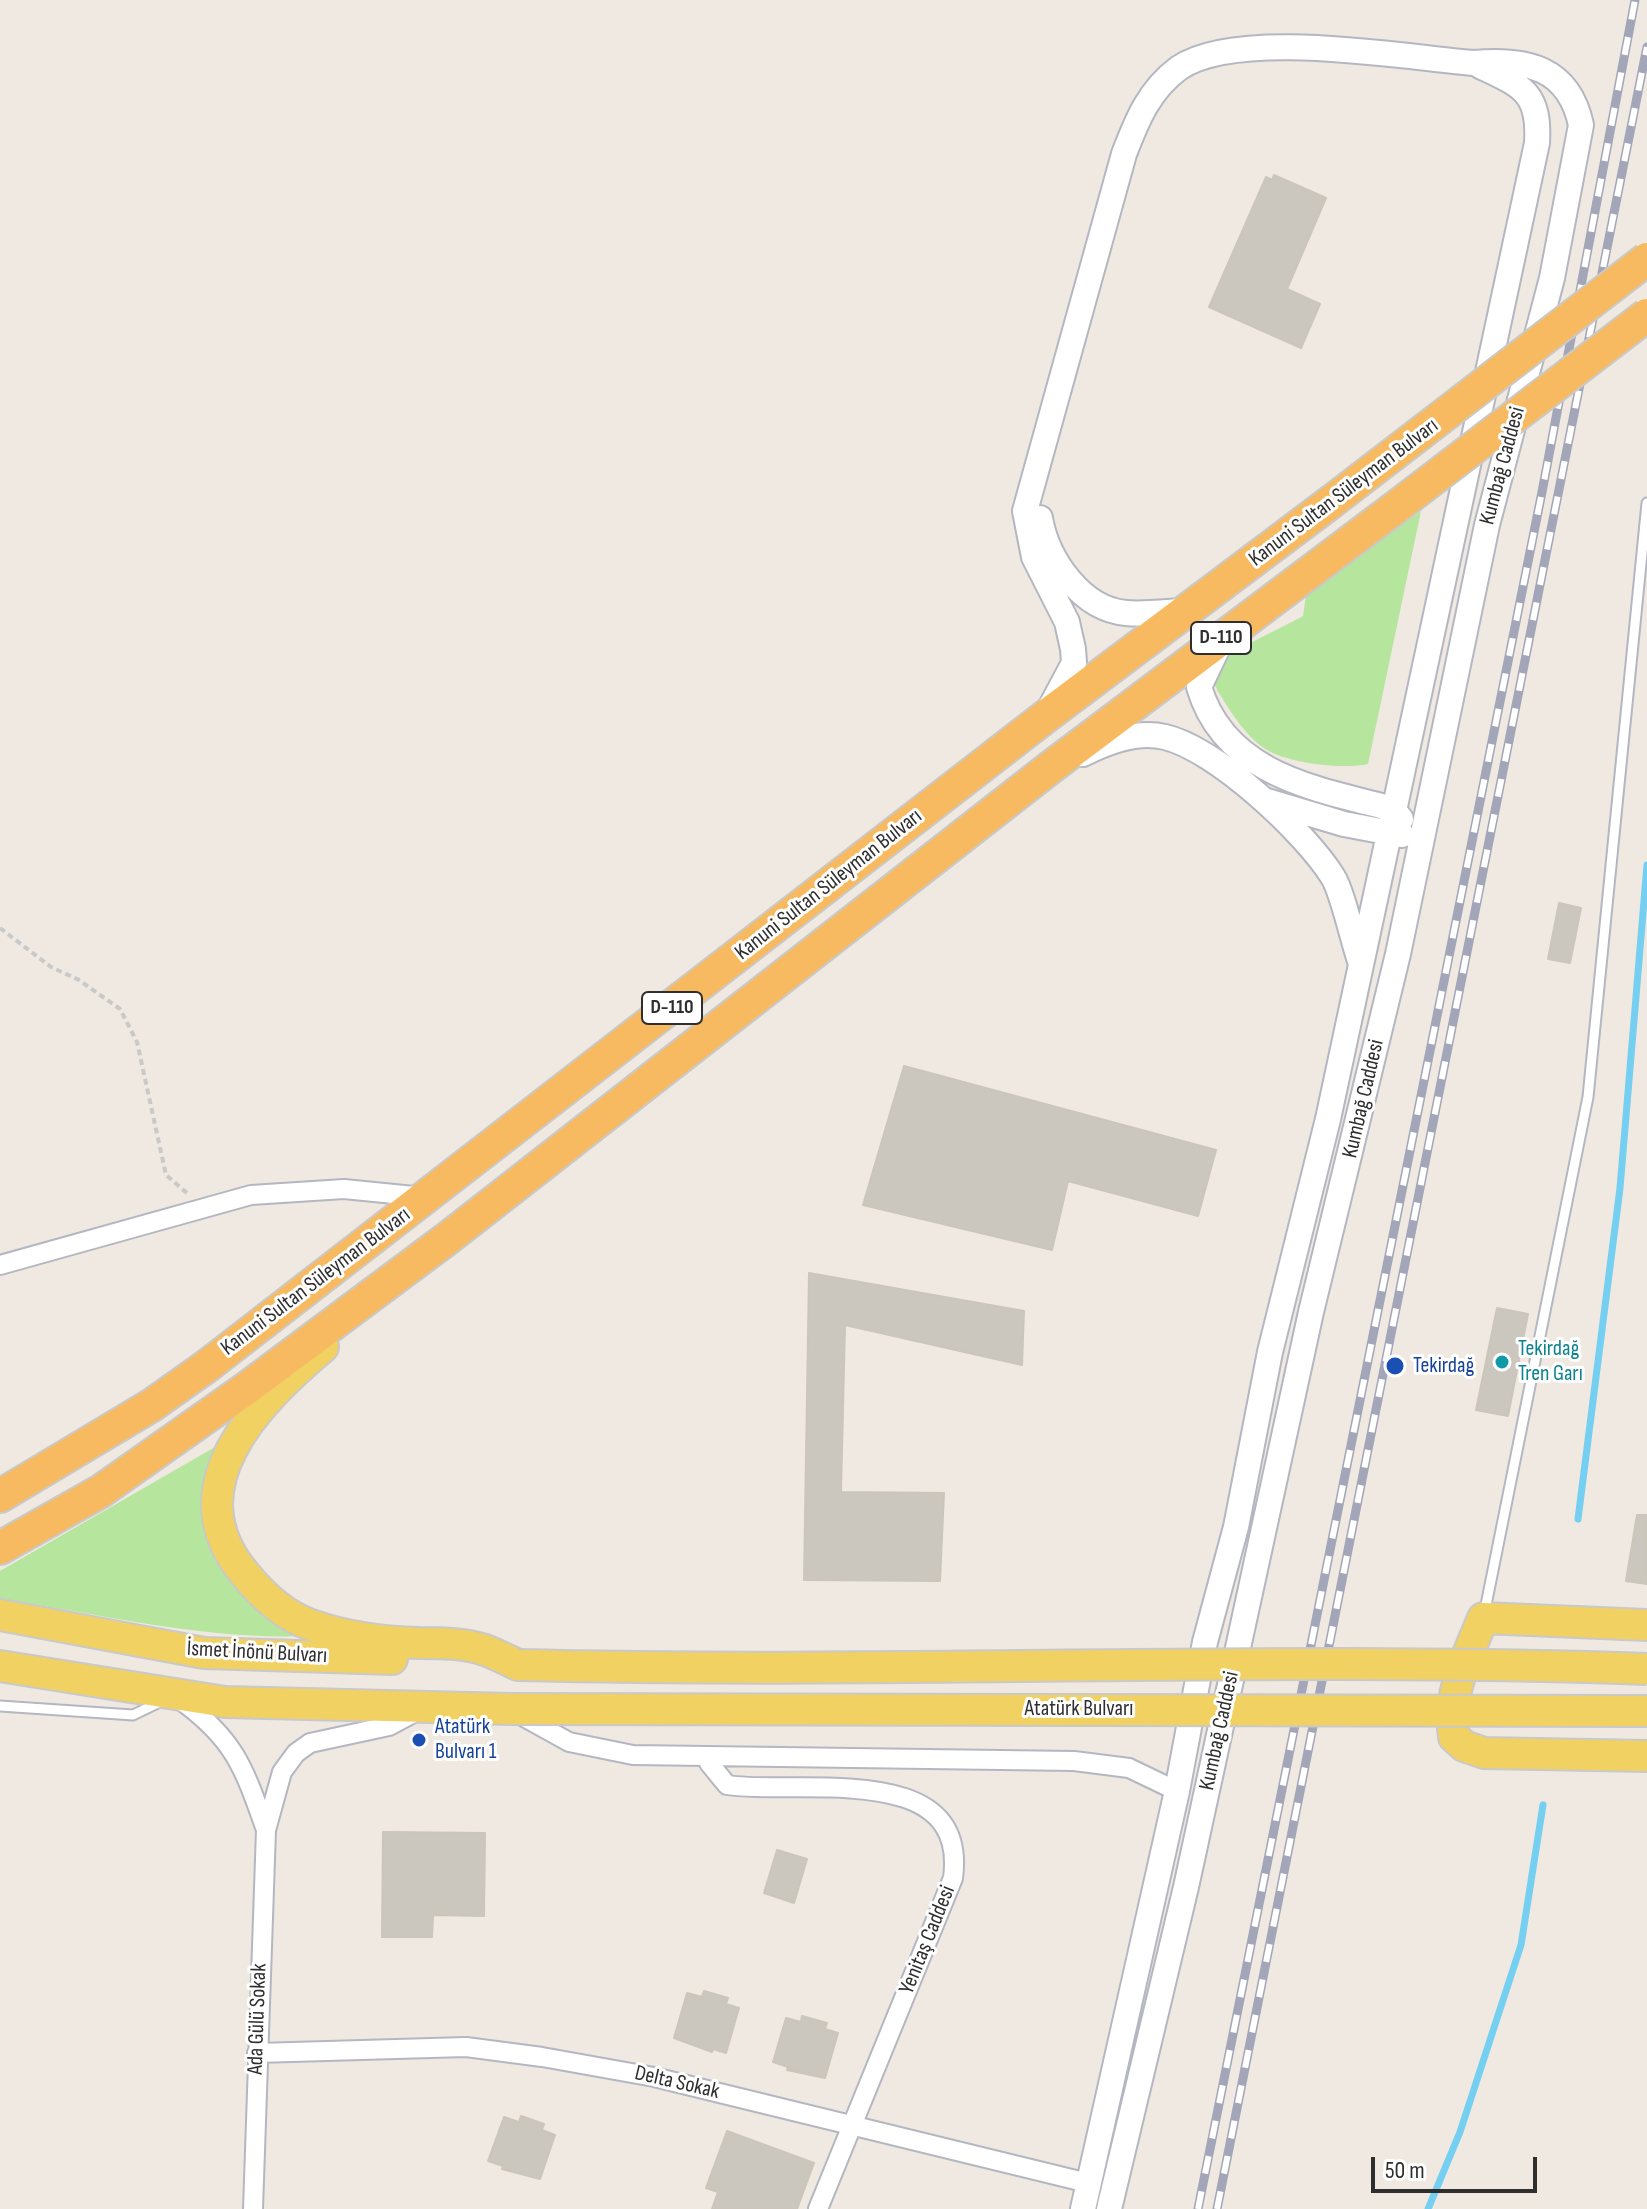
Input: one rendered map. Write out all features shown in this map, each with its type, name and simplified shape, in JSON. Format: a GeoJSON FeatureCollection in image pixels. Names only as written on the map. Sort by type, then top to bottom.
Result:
{"type":"FeatureCollection","features":[{"type":"Feature","properties":{"kind":"highway","name":"Kanuni Sultan Süleyman Bulvarı"},"geometry":{"type":"LineString","coordinates":[[0,1496],[152,1405],[427,1197],[1045,717],[1647,259]]}},
{"type":"Feature","properties":{"kind":"highway","name":"Kanuni Sultan Süleyman Bulvarı"},"geometry":{"type":"LineString","coordinates":[[0,1548],[101,1491],[169,1445],[448,1238],[1051,767],[1647,315]]}},
{"type":"Feature","properties":{"kind":"main road"},"geometry":{"type":"LineString","coordinates":[[448,1238],[306,1362],[243,1426],[219,1483],[218,1511],[235,1563],[258,1590],[310,1625],[355,1637],[483,1649],[518,1665]]}},
{"type":"Feature","properties":{"kind":"main road","name":"İsmet İnönü Bulvarı"},"geometry":{"type":"LineString","coordinates":[[0,1615],[204,1653],[518,1665]]}},
{"type":"Feature","properties":{"kind":"main road"},"geometry":{"type":"LineString","coordinates":[[1647,1625],[1483,1618],[1455,1688],[1454,1737],[1464,1746],[1484,1753],[1647,1756]]}},
{"type":"Feature","properties":{"kind":"main road","name":"Atatürk Bulvarı"},"geometry":{"type":"LineString","coordinates":[[518,1665],[752,1669],[1512,1664],[1647,1669]]}},
{"type":"Feature","properties":{"kind":"main road"},"geometry":{"type":"LineString","coordinates":[[0,1666],[239,1703],[511,1709]]}},
{"type":"Feature","properties":{"kind":"main road","name":"Atatürk Bulvarı"},"geometry":{"type":"LineString","coordinates":[[511,1709],[1647,1711]]}},
{"type":"Feature","properties":{"kind":"street","name":"Kumbağ Caddesi"},"geometry":{"type":"LineString","coordinates":[[1045,717],[1070,673],[1073,649],[1067,622],[1034,557],[1025,511],[1124,154],[1138,115],[1166,79],[1198,57],[1245,47],[1288,47],[1474,63],[1496,61],[1543,70],[1564,82],[1576,102],[1581,125],[1552,278],[1487,525],[1394,969],[1308,1327],[1186,1887],[1109,2209]]}},
{"type":"Feature","properties":{"kind":"street","name":"Kumbağ Caddesi"},"geometry":{"type":"LineString","coordinates":[[1083,2209],[1177,1791],[1205,1642],[1236,1527],[1270,1352],[1362,966],[1537,143],[1539,114],[1531,96],[1507,79],[1474,63]]}},
{"type":"Feature","properties":{"kind":"street","name":"Kumbağ Caddesi"},"geometry":{"type":"LineString","coordinates":[[1035,476],[1043,534],[1054,561],[1078,589],[1106,607],[1126,613],[1188,611]]}},
{"type":"Feature","properties":{"kind":"street"},"geometry":{"type":"LineString","coordinates":[[1228,633],[1213,652],[1199,687],[1205,709],[1220,729],[1253,762],[1285,780],[1422,837]]}},
{"type":"Feature","properties":{"kind":"street"},"geometry":{"type":"LineString","coordinates":[[1051,767],[1059,767],[1120,739],[1165,737],[1220,766],[1265,801],[1318,856],[1335,880],[1362,966]]}},
{"type":"Feature","properties":{"kind":"street"},"geometry":{"type":"LineString","coordinates":[[1265,801],[1391,822]]}},
{"type":"Feature","properties":{"kind":"street"},"geometry":{"type":"LineString","coordinates":[[0,1265],[251,1195],[344,1189],[427,1197]]}},
{"type":"Feature","properties":{"kind":"street"},"geometry":{"type":"LineString","coordinates":[[172,1695],[198,1712],[236,1751],[266,1830]]}},
{"type":"Feature","properties":{"kind":"street"},"geometry":{"type":"LineString","coordinates":[[266,1830],[282,1772],[296,1753],[310,1743],[389,1726],[421,1709]]}},
{"type":"Feature","properties":{"kind":"street"},"geometry":{"type":"LineString","coordinates":[[511,1709],[569,1742],[633,1755],[1099,1763],[1148,1774],[1177,1791]]}},
{"type":"Feature","properties":{"kind":"street","name":"Yenitaş Caddesi"},"geometry":{"type":"LineString","coordinates":[[709,1756],[709,1763],[727,1785],[890,1792],[917,1802],[935,1815],[952,1841],[956,1858],[953,1878],[818,2209]]}},
{"type":"Feature","properties":{"kind":"street","name":"Ada Gülü Sokak"},"geometry":{"type":"LineString","coordinates":[[253,2209],[266,1830]]}},
{"type":"Feature","properties":{"kind":"street","name":"Delta Sokak"},"geometry":{"type":"LineString","coordinates":[[257,2053],[466,2047],[654,2077],[1088,2183]]}},
{"type":"Feature","properties":{"kind":"lane"},"geometry":{"type":"LineString","coordinates":[[1483,1618],[1588,1097],[1647,503]]}},
{"type":"Feature","properties":{"kind":"lane"},"geometry":{"type":"LineString","coordinates":[[0,1706],[133,1715],[172,1695]]}},
{"type":"Feature","properties":{"kind":"path"},"geometry":{"type":"LineString","coordinates":[[0,928],[51,967],[79,980],[120,1009],[137,1042],[166,1175],[205,1207]]}},
{"type":"Feature","properties":{"kind":"green space"},"geometry":{"type":"Polygon","coordinates":[[[1421,511],[1368,764],[1313,764],[1283,757],[1261,746],[1233,715],[1219,692],[1214,679],[1215,670],[1241,648],[1303,616],[1308,582],[1328,577],[1421,511]]]}},
{"type":"Feature","properties":{"kind":"green space"},"geometry":{"type":"Polygon","coordinates":[[[222,1443],[207,1527],[231,1580],[269,1619],[306,1636],[191,1630],[0,1599],[0,1571],[222,1443]]]}},
{"type":"Feature","properties":{"kind":"building"},"geometry":{"type":"Polygon","coordinates":[[[1274,175],[1326,198],[1287,289],[1320,304],[1301,348],[1209,307],[1266,177],[1272,180],[1274,175]]]}},
{"type":"Feature","properties":{"kind":"building"},"geometry":{"type":"Polygon","coordinates":[[[1559,903],[1581,908],[1570,963],[1548,959],[1559,903]]]}},
{"type":"Feature","properties":{"kind":"building"},"geometry":{"type":"Polygon","coordinates":[[[904,1066],[1216,1150],[1198,1216],[1068,1181],[1052,1250],[863,1205],[904,1066]]]}},
{"type":"Feature","properties":{"kind":"building"},"geometry":{"type":"Polygon","coordinates":[[[809,1273],[1024,1311],[1022,1365],[845,1325],[841,1492],[944,1493],[940,1581],[804,1580],[809,1273]]]}},
{"type":"Feature","properties":{"kind":"building","name":"Tekirdağ Tren Garı"},"geometry":{"type":"Polygon","coordinates":[[[1497,1308],[1528,1314],[1508,1416],[1476,1410],[1497,1308]]]}},
{"type":"Feature","properties":{"kind":"building"},"geometry":{"type":"Polygon","coordinates":[[[1637,1515],[1647,1515],[1647,1584],[1626,1581],[1637,1515]]]}},
{"type":"Feature","properties":{"kind":"building"},"geometry":{"type":"Polygon","coordinates":[[[383,1832],[485,1833],[484,1916],[433,1915],[432,1937],[382,1937],[383,1832]]]}},
{"type":"Feature","properties":{"kind":"building"},"geometry":{"type":"Polygon","coordinates":[[[777,1850],[807,1859],[794,1903],[764,1893],[777,1850]]]}},
{"type":"Feature","properties":{"kind":"building"},"geometry":{"type":"Polygon","coordinates":[[[704,1991],[728,1998],[726,2004],[739,2008],[726,2053],[713,2049],[712,2052],[674,2038],[687,1993],[702,1997],[704,1991]]]}},
{"type":"Feature","properties":{"kind":"building"},"geometry":{"type":"Polygon","coordinates":[[[802,2016],[827,2023],[825,2029],[838,2033],[825,2078],[787,2070],[788,2067],[773,2062],[786,2018],[801,2022],[802,2016]]]}},
{"type":"Feature","properties":{"kind":"building"},"geometry":{"type":"Polygon","coordinates":[[[521,2116],[544,2124],[542,2130],[555,2135],[540,2179],[502,2169],[503,2166],[488,2161],[504,2117],[519,2122],[521,2116]]]}},
{"type":"Feature","properties":{"kind":"building"},"geometry":{"type":"Polygon","coordinates":[[[727,2131],[814,2163],[797,2209],[712,2209],[718,2192],[706,2188],[727,2131]]]}},
{"type":"Feature","properties":{"kind":"waterway"},"geometry":{"type":"LineString","coordinates":[[1578,1519],[1620,1188],[1647,865]]}},
{"type":"Feature","properties":{"kind":"waterway"},"geometry":{"type":"LineString","coordinates":[[1428,2209],[1460,2132],[1521,1945],[1543,1805]]}},
{"type":"Feature","properties":{"kind":"railway"},"geometry":{"type":"LineString","coordinates":[[1198,2209],[1542,492],[1635,0]]}},
{"type":"Feature","properties":{"kind":"railway"},"geometry":{"type":"LineString","coordinates":[[1217,2209],[1647,47]]}},
{"type":"Feature","properties":{"kind":"place","name":"Tekirdağ Tren Garı"},"geometry":{"type":"Point","coordinates":[1502,1362]}},
{"type":"Feature","properties":{"kind":"place","name":"Tekirdağ"},"geometry":{"type":"Point","coordinates":[1395,1366]}},
{"type":"Feature","properties":{"kind":"place","name":"Atatürk Bulvarı 1"},"geometry":{"type":"Point","coordinates":[419,1740]}}]}
